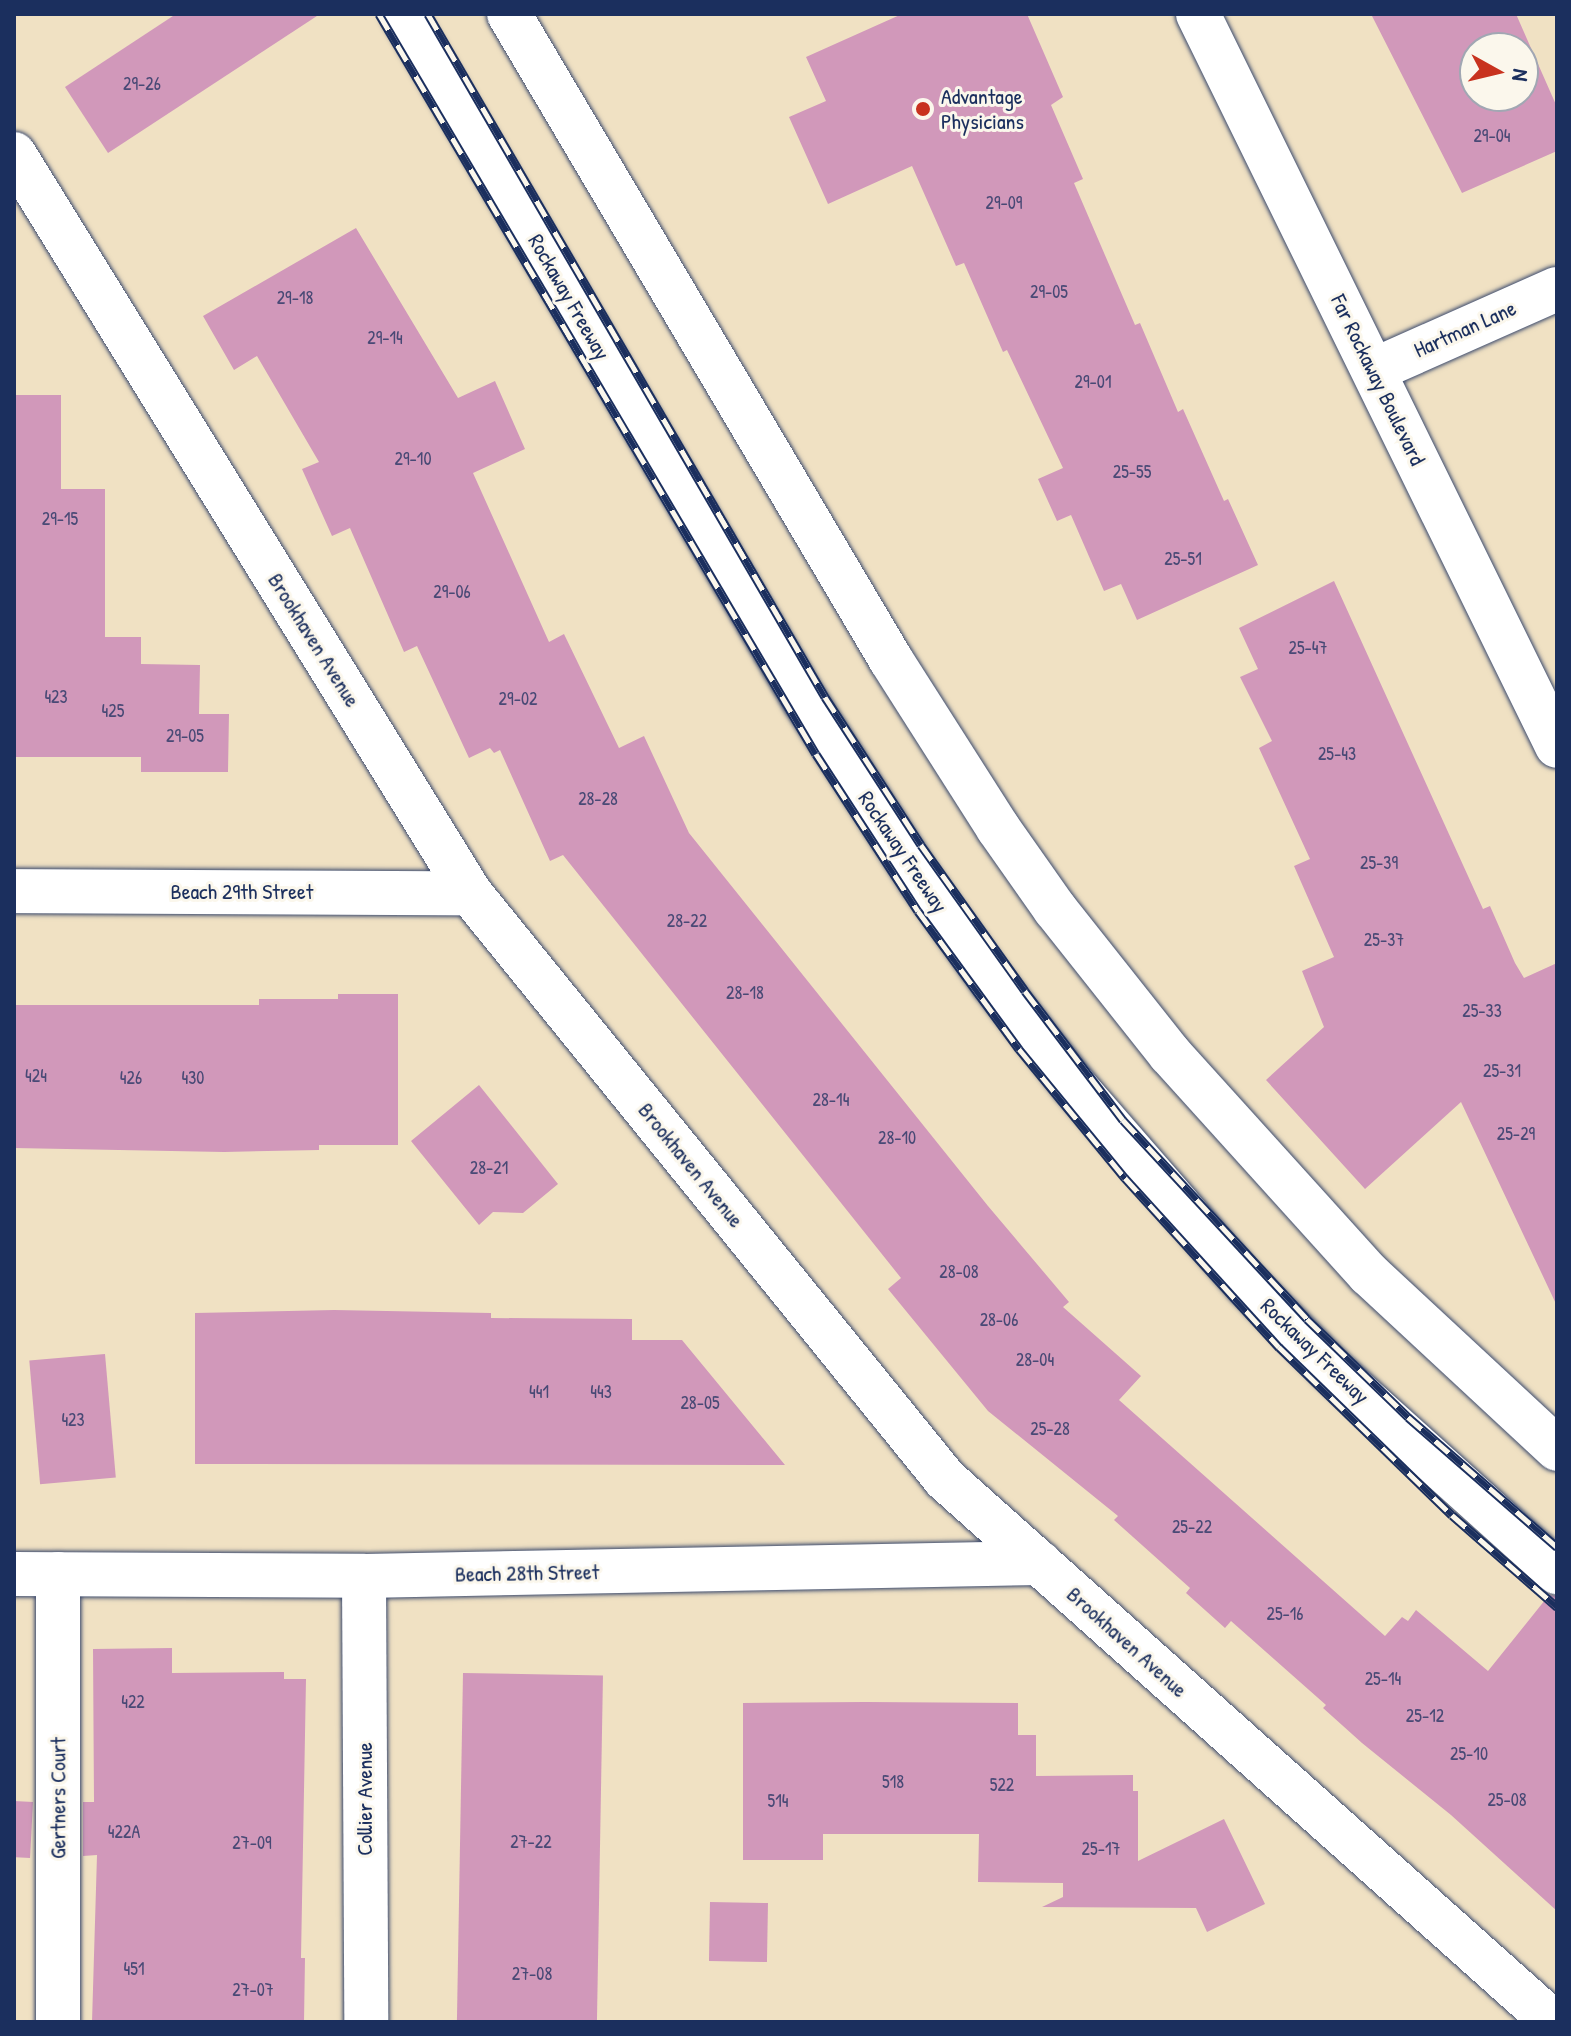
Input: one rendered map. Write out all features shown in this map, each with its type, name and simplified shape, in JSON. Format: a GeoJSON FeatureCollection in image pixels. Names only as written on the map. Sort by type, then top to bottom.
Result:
{"type":"FeatureCollection","features":[{"type":"Feature","properties":{"kind":"street","name":"Rockaway Freeway"},"geometry":{"type":"LineString","coordinates":[[403,14],[804,699],[920,879],[993,982],[1073,1084],[1247,1284],[1329,1367],[1557,1572]]}},
{"type":"Feature","properties":{"kind":"street"},"geometry":{"type":"LineString","coordinates":[[509,14],[891,660],[998,828],[1055,909],[1170,1054],[1369,1274],[1557,1449]]}},
{"type":"Feature","properties":{"kind":"street","name":"Far Rockaway Boulevard"},"geometry":{"type":"LineString","coordinates":[[1198,14],[1557,746]]}},
{"type":"Feature","properties":{"kind":"street","name":"Brookhaven Avenue"},"geometry":{"type":"LineString","coordinates":[[14,154],[30,208],[470,893],[945,1479],[1553,2022]]}},
{"type":"Feature","properties":{"kind":"street","name":"Hartman Lane"},"geometry":{"type":"LineString","coordinates":[[1374,370],[1557,289]]}},
{"type":"Feature","properties":{"kind":"street","name":"Beach 29th Street"},"geometry":{"type":"LineString","coordinates":[[14,891],[470,893]]}},
{"type":"Feature","properties":{"kind":"street","name":"Beach 28th Street"},"geometry":{"type":"LineString","coordinates":[[14,1574],[364,1576],[1040,1563]]}},
{"type":"Feature","properties":{"kind":"street","name":"Gertners Court"},"geometry":{"type":"LineString","coordinates":[[58,1574],[58,2022]]}},
{"type":"Feature","properties":{"kind":"street","name":"Collier Avenue"},"geometry":{"type":"LineString","coordinates":[[364,1576],[366,2022]]}},
{"type":"Feature","properties":{"kind":"building"},"geometry":{"type":"Polygon","coordinates":[[[176,14],[320,14],[108,153],[65,87],[176,14]]]}},
{"type":"Feature","properties":{"kind":"building"},"geometry":{"type":"Polygon","coordinates":[[[902,14],[1027,14],[1063,97],[1051,105],[1083,179],[1074,183],[1135,325],[1140,323],[1178,412],[1183,409],[1224,501],[1228,499],[1258,565],[1137,620],[1121,584],[1104,591],[1071,515],[1057,521],[1038,479],[1063,468],[1007,350],[1003,352],[964,263],[956,266],[912,166],[828,204],[789,117],[826,101],[806,57],[902,14]]]}},
{"type":"Feature","properties":{"kind":"building"},"geometry":{"type":"Polygon","coordinates":[[[1371,14],[1516,14],[1524,32],[1459,32],[1459,112],[1539,112],[1539,66],[1557,107],[1557,151],[1462,193],[1371,14]]]}},
{"type":"Feature","properties":{"kind":"building"},"geometry":{"type":"Polygon","coordinates":[[[356,228],[458,398],[495,381],[525,449],[473,473],[549,642],[564,634],[619,748],[644,736],[689,833],[988,1206],[1069,1302],[1063,1307],[1141,1376],[1119,1400],[1385,1636],[1402,1617],[1408,1621],[1416,1610],[1488,1671],[1549,1595],[1557,1596],[1557,1911],[1451,1815],[1362,1743],[1323,1708],[1326,1705],[1231,1621],[1225,1628],[1186,1593],[1190,1588],[1114,1520],[1118,1516],[988,1411],[888,1289],[901,1278],[563,855],[550,861],[500,750],[494,753],[490,748],[469,758],[417,646],[404,652],[350,528],[332,536],[302,469],[319,462],[257,356],[234,370],[203,316],[356,228]]]}},
{"type":"Feature","properties":{"kind":"building"},"geometry":{"type":"Polygon","coordinates":[[[14,395],[61,395],[61,489],[105,489],[105,637],[141,637],[141,664],[200,665],[199,714],[229,714],[228,772],[141,772],[141,757],[14,757],[14,395]]]}},
{"type":"Feature","properties":{"kind":"building"},"geometry":{"type":"Polygon","coordinates":[[[1334,581],[1483,909],[1490,906],[1524,978],[1557,963],[1557,1306],[1461,1102],[1365,1189],[1266,1080],[1324,1027],[1302,971],[1334,957],[1294,866],[1310,859],[1259,748],[1272,741],[1240,677],[1258,669],[1239,628],[1334,581]]]}},
{"type":"Feature","properties":{"kind":"building"},"geometry":{"type":"Polygon","coordinates":[[[338,994],[398,994],[398,1145],[319,1145],[319,1150],[224,1152],[14,1148],[14,1005],[259,1005],[259,999],[338,999],[338,994]]]}},
{"type":"Feature","properties":{"kind":"building"},"geometry":{"type":"Polygon","coordinates":[[[479,1085],[558,1184],[523,1213],[493,1212],[479,1225],[411,1141],[479,1085]]]}},
{"type":"Feature","properties":{"kind":"building"},"geometry":{"type":"Polygon","coordinates":[[[334,1310],[491,1313],[491,1318],[632,1319],[632,1340],[682,1340],[785,1465],[195,1464],[195,1313],[334,1310]]]}},
{"type":"Feature","properties":{"kind":"building"},"geometry":{"type":"Polygon","coordinates":[[[105,1354],[116,1478],[40,1484],[29,1361],[105,1354]]]}},
{"type":"Feature","properties":{"kind":"building"},"geometry":{"type":"Polygon","coordinates":[[[172,1648],[172,1673],[284,1672],[284,1679],[306,1679],[301,1958],[305,1958],[304,2022],[92,2022],[97,1855],[83,1856],[83,1802],[94,1802],[93,1649],[172,1648]]]}},
{"type":"Feature","properties":{"kind":"building"},"geometry":{"type":"Polygon","coordinates":[[[463,1673],[603,1675],[597,2022],[457,2020],[463,1673]]]}},
{"type":"Feature","properties":{"kind":"building"},"geometry":{"type":"Polygon","coordinates":[[[743,1703],[1018,1703],[1018,1735],[1036,1735],[1036,1776],[1133,1775],[1133,1791],[1138,1791],[1138,1861],[1224,1819],[1265,1904],[1207,1932],[1196,1908],[1042,1907],[1063,1897],[1063,1883],[978,1882],[979,1834],[823,1834],[823,1860],[743,1860],[743,1703]]]}},
{"type":"Feature","properties":{"kind":"building"},"geometry":{"type":"Polygon","coordinates":[[[14,1801],[33,1802],[30,1858],[14,1857],[14,1801]]]}},
{"type":"Feature","properties":{"kind":"building"},"geometry":{"type":"Polygon","coordinates":[[[710,1902],[768,1903],[767,1962],[709,1961],[710,1902]]]}},
{"type":"Feature","properties":{"kind":"railway"},"geometry":{"type":"LineString","coordinates":[[379,14],[816,754],[918,911],[1019,1049],[1125,1178],[1279,1347],[1452,1515],[1557,1607]]}},
{"type":"Feature","properties":{"kind":"railway"},"geometry":{"type":"LineString","coordinates":[[428,14],[825,697],[921,845],[1025,991],[1123,1120],[1307,1319],[1408,1417],[1557,1547]]}},
{"type":"Feature","properties":{"kind":"place","name":"Advantage Physicians"},"geometry":{"type":"Point","coordinates":[923,109]}}]}
